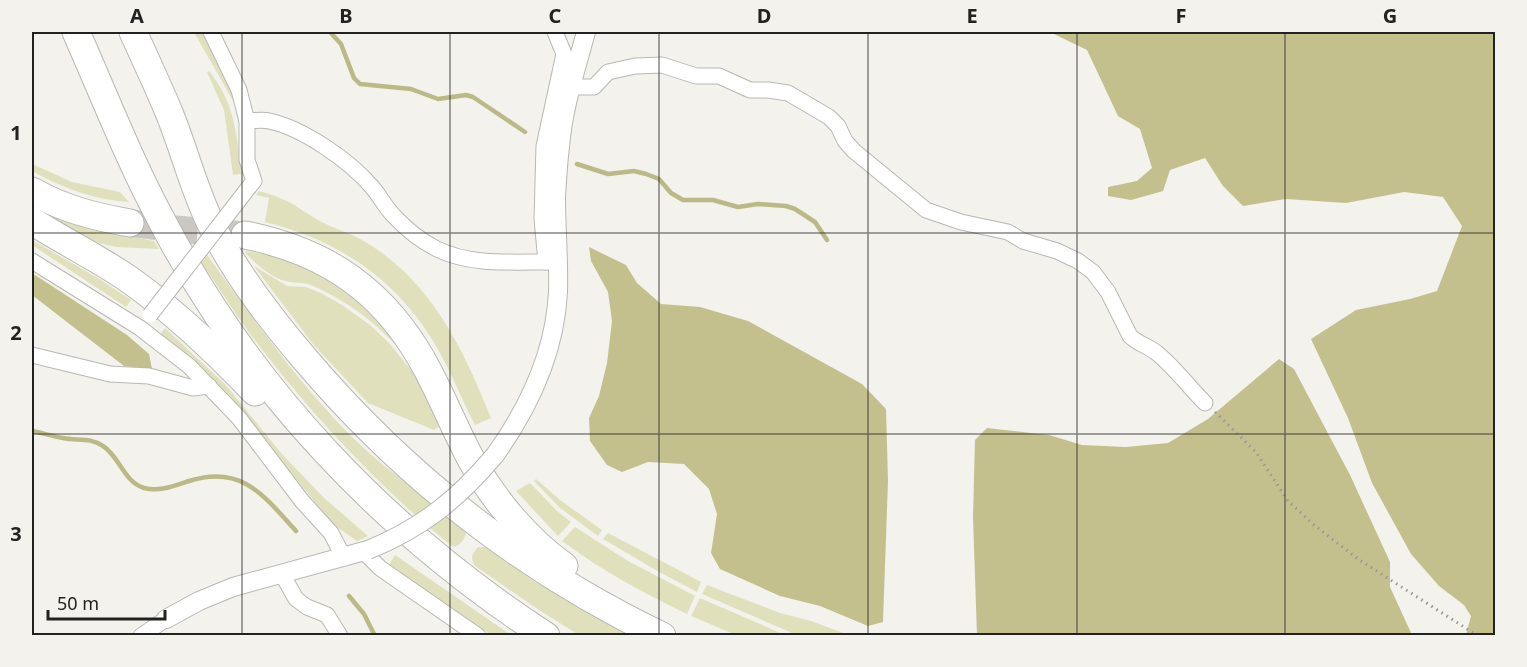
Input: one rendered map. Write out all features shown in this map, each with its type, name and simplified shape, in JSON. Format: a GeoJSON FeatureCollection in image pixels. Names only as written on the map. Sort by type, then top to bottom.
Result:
{"type":"FeatureCollection","features":[{"type":"Feature","properties":{"kind":"highway"},"geometry":{"type":"LineString","coordinates":[[76,32],[157,212],[192,276],[218,316],[282,402],[318,443],[356,483],[454,571]]}},
{"type":"Feature","properties":{"kind":"highway"},"geometry":{"type":"LineString","coordinates":[[134,32],[169,111],[211,224],[232,262],[256,298],[320,377],[399,459],[476,524],[569,586],[662,636]]}},
{"type":"Feature","properties":{"kind":"highway"},"geometry":{"type":"LineString","coordinates":[[32,191],[43,198],[86,214],[130,223]]}},
{"type":"Feature","properties":{"kind":"highway"},"geometry":{"type":"LineString","coordinates":[[32,220],[126,278],[178,319],[235,371],[337,474],[382,514],[454,571],[546,636]]}},
{"type":"Feature","properties":{"kind":"highway"},"geometry":{"type":"LineString","coordinates":[[245,235],[307,252],[328,263],[368,292],[402,329],[417,352],[472,462],[520,526],[561,564],[584,580],[614,600],[679,636]]}},
{"type":"Feature","properties":{"kind":"street"},"geometry":{"type":"LineString","coordinates":[[140,328],[254,181],[247,160],[247,121],[239,90],[211,32]]}},
{"type":"Feature","properties":{"kind":"street"},"geometry":{"type":"LineString","coordinates":[[552,262],[542,219],[544,146],[564,54],[555,32]]}},
{"type":"Feature","properties":{"kind":"street"},"geometry":{"type":"LineString","coordinates":[[141,636],[166,619],[233,587],[366,551],[414,528],[455,499],[495,455],[525,410],[544,366],[555,318],[552,262],[559,154],[586,32]]}},
{"type":"Feature","properties":{"kind":"street"},"geometry":{"type":"LineString","coordinates":[[572,87],[594,87],[608,72],[635,66],[662,64],[696,76],[719,76],[750,90],[788,93],[829,117],[838,126],[845,141],[854,151],[926,210],[961,222],[1008,232],[1023,241],[1057,251],[1094,272],[1108,292],[1130,336],[1135,341],[1146,344],[1161,356],[1205,403]]}},
{"type":"Feature","properties":{"kind":"street"},"geometry":{"type":"LineString","coordinates":[[247,121],[268,120],[289,127],[317,143],[348,164],[372,186],[393,216],[417,237],[439,250],[468,259],[552,262]]}},
{"type":"Feature","properties":{"kind":"street"},"geometry":{"type":"LineString","coordinates":[[32,261],[140,328],[189,366],[239,418],[302,501],[331,533],[344,558]]}},
{"type":"Feature","properties":{"kind":"street"},"geometry":{"type":"LineString","coordinates":[[32,355],[110,374],[149,376],[193,388],[209,386]]}},
{"type":"Feature","properties":{"kind":"street"},"geometry":{"type":"LineString","coordinates":[[366,551],[380,568],[478,636]]}},
{"type":"Feature","properties":{"kind":"street"},"geometry":{"type":"LineString","coordinates":[[282,574],[296,599],[307,607],[327,615],[340,636]]}},
{"type":"Feature","properties":{"kind":"path"},"geometry":{"type":"LineString","coordinates":[[1205,403],[1256,452],[1288,501],[1314,525],[1358,559],[1478,636]]}},
{"type":"Feature","properties":{"kind":"green space"},"geometry":{"type":"Polygon","coordinates":[[[194,32],[204,32],[226,76],[234,98],[232,99],[194,32]]]}},
{"type":"Feature","properties":{"kind":"green space"},"geometry":{"type":"Polygon","coordinates":[[[209,71],[224,95],[233,120],[241,174],[233,175],[224,110],[207,72],[209,71]]]}},
{"type":"Feature","properties":{"kind":"green space"},"geometry":{"type":"Polygon","coordinates":[[[32,164],[72,182],[120,192],[129,202],[103,199],[67,188],[32,171],[32,164]]]}},
{"type":"Feature","properties":{"kind":"green space"},"geometry":{"type":"Polygon","coordinates":[[[259,191],[286,201],[318,220],[362,240],[407,274],[442,317],[456,341],[491,418],[475,425],[433,341],[394,291],[376,275],[335,248],[265,222],[269,198],[256,195],[259,191]]]}},
{"type":"Feature","properties":{"kind":"green space"},"geometry":{"type":"Polygon","coordinates":[[[32,204],[129,236],[154,241],[159,249],[116,247],[99,243],[32,209],[32,204]]]}},
{"type":"Feature","properties":{"kind":"green space"},"geometry":{"type":"Polygon","coordinates":[[[32,240],[131,300],[126,307],[32,245],[32,240]]]}},
{"type":"Feature","properties":{"kind":"green space"},"geometry":{"type":"Polygon","coordinates":[[[244,251],[289,258],[365,298],[411,362],[389,338],[355,309],[309,284],[288,282],[274,277],[244,251]]]}},
{"type":"Feature","properties":{"kind":"green space"},"geometry":{"type":"Polygon","coordinates":[[[205,252],[309,390],[347,432],[375,458],[466,532],[460,544],[453,547],[425,523],[370,472],[318,418],[248,331],[199,259],[205,252]]]}},
{"type":"Feature","properties":{"kind":"green space"},"geometry":{"type":"Polygon","coordinates":[[[254,266],[287,286],[306,287],[323,294],[370,325],[389,343],[424,386],[444,423],[434,430],[368,403],[313,344],[254,266]]]}},
{"type":"Feature","properties":{"kind":"green space"},"geometry":{"type":"Polygon","coordinates":[[[165,328],[225,384],[281,453],[323,497],[368,536],[357,541],[325,515],[232,398],[161,333],[165,328]]]}},
{"type":"Feature","properties":{"kind":"green space"},"geometry":{"type":"Polygon","coordinates":[[[536,479],[560,500],[602,530],[598,536],[560,508],[534,481],[536,479]]]}},
{"type":"Feature","properties":{"kind":"green space"},"geometry":{"type":"Polygon","coordinates":[[[530,483],[571,522],[558,536],[516,491],[530,483]]]}},
{"type":"Feature","properties":{"kind":"green space"},"geometry":{"type":"Polygon","coordinates":[[[575,527],[628,561],[695,596],[687,614],[654,598],[592,562],[562,541],[575,527]]]}},
{"type":"Feature","properties":{"kind":"green space"},"geometry":{"type":"Polygon","coordinates":[[[608,533],[701,582],[697,592],[603,539],[608,533]]]}},
{"type":"Feature","properties":{"kind":"green space"},"geometry":{"type":"Polygon","coordinates":[[[478,547],[485,547],[535,582],[627,635],[579,635],[475,566],[472,556],[478,547]]]}},
{"type":"Feature","properties":{"kind":"green space"},"geometry":{"type":"Polygon","coordinates":[[[395,555],[511,635],[491,635],[389,565],[395,555]]]}},
{"type":"Feature","properties":{"kind":"green space"},"geometry":{"type":"Polygon","coordinates":[[[707,585],[780,613],[849,635],[797,635],[702,594],[707,585]]]}},
{"type":"Feature","properties":{"kind":"green space"},"geometry":{"type":"Polygon","coordinates":[[[700,598],[785,635],[736,635],[691,616],[700,598]]]}},
{"type":"Feature","properties":{"kind":"shaded area"},"geometry":{"type":"Polygon","coordinates":[[[1495,32],[1495,635],[1466,635],[1471,616],[1464,605],[1439,586],[1411,554],[1372,483],[1348,418],[1311,339],[1356,310],[1437,291],[1462,226],[1443,197],[1404,192],[1346,203],[1286,199],[1243,206],[1223,186],[1205,158],[1170,170],[1163,191],[1131,200],[1108,196],[1108,187],[1137,181],[1152,168],[1140,129],[1118,116],[1087,50],[1052,33],[1495,32]]]}},
{"type":"Feature","properties":{"kind":"shaded area"},"geometry":{"type":"Polygon","coordinates":[[[589,247],[626,265],[637,283],[661,304],[700,307],[748,321],[862,384],[886,409],[888,481],[883,622],[868,626],[820,606],[780,596],[720,569],[711,553],[717,514],[709,489],[684,464],[648,462],[622,472],[607,465],[590,441],[589,418],[599,396],[607,363],[612,321],[608,292],[591,261],[589,247]]]}},
{"type":"Feature","properties":{"kind":"shaded area"},"geometry":{"type":"Polygon","coordinates":[[[32,273],[127,335],[149,354],[152,369],[124,366],[32,295],[32,273]]]}},
{"type":"Feature","properties":{"kind":"shaded area"},"geometry":{"type":"Polygon","coordinates":[[[1279,359],[1294,369],[1350,475],[1390,562],[1390,587],[1412,635],[977,635],[973,517],[975,440],[987,428],[1049,435],[1082,445],[1126,447],[1168,443],[1208,419],[1279,359]]]}},
{"type":"Feature","properties":{"kind":"waterway"},"geometry":{"type":"LineString","coordinates":[[330,32],[341,44],[354,78],[360,84],[411,89],[438,99],[466,95],[473,97],[525,132]]}},
{"type":"Feature","properties":{"kind":"waterway"},"geometry":{"type":"LineString","coordinates":[[577,164],[608,174],[634,171],[646,174],[659,179],[671,193],[683,200],[713,200],[738,207],[758,204],[786,206],[815,222],[827,240]]}},
{"type":"Feature","properties":{"kind":"waterway"},"geometry":{"type":"LineString","coordinates":[[32,431],[98,443],[114,456],[131,480],[144,488],[166,488],[208,477],[238,480],[262,495],[296,531]]}},
{"type":"Feature","properties":{"kind":"waterway"},"geometry":{"type":"LineString","coordinates":[[349,596],[364,614],[375,636]]}},
{"type":"Feature","properties":{"kind":"tunnel"},"geometry":{"type":"LineString","coordinates":[[130,223],[245,235]]}}]}
